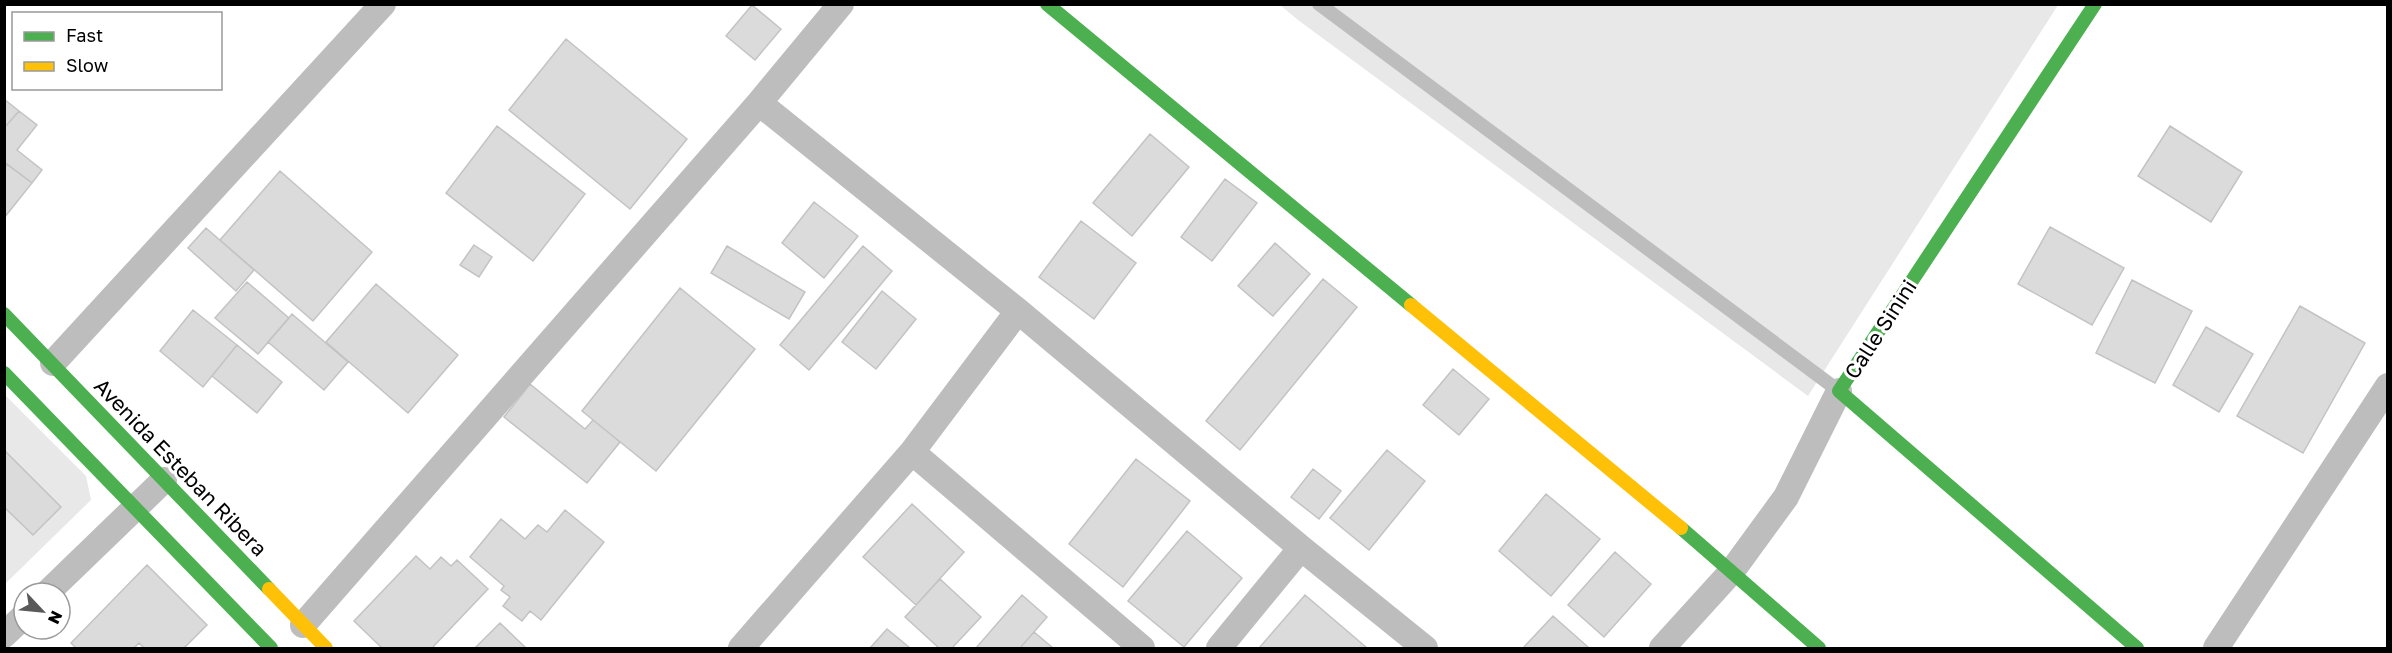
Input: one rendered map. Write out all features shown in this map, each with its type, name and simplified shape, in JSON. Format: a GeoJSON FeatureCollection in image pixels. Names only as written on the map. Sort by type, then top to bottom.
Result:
{"type":"FeatureCollection","features":[{"type":"Feature","properties":{"kind":"street"},"geometry":{"type":"LineString","coordinates":[[53,363],[383,4]]}},
{"type":"Feature","properties":{"kind":"street"},"geometry":{"type":"LineString","coordinates":[[303,625],[759,103],[841,4]]}},
{"type":"Feature","properties":{"kind":"street"},"geometry":{"type":"LineString","coordinates":[[1047,4],[1739,561],[1819,648]]}},
{"type":"Feature","properties":{"kind":"street","name":"Calle Sinini"},"geometry":{"type":"LineString","coordinates":[[1662,648],[1739,561],[1786,497],[1839,391],[2095,4]]}},
{"type":"Feature","properties":{"kind":"street"},"geometry":{"type":"LineString","coordinates":[[759,103],[1018,311],[1301,548],[1425,648]]}},
{"type":"Feature","properties":{"kind":"street"},"geometry":{"type":"LineString","coordinates":[[746,647],[912,452],[1018,311]]}},
{"type":"Feature","properties":{"kind":"street","name":"Avenida Esteban Ribera"},"geometry":{"type":"LineString","coordinates":[[4,314],[326,648]]}},
{"type":"Feature","properties":{"kind":"street"},"geometry":{"type":"LineString","coordinates":[[4,374],[271,648]]}},
{"type":"Feature","properties":{"kind":"street"},"geometry":{"type":"LineString","coordinates":[[2216,648],[2388,386]]}},
{"type":"Feature","properties":{"kind":"street"},"geometry":{"type":"LineString","coordinates":[[1839,391],[2137,648]]}},
{"type":"Feature","properties":{"kind":"street"},"geometry":{"type":"LineString","coordinates":[[912,452],[1142,648]]}},
{"type":"Feature","properties":{"kind":"street"},"geometry":{"type":"LineString","coordinates":[[60,581],[164,480]]}},
{"type":"Feature","properties":{"kind":"street"},"geometry":{"type":"LineString","coordinates":[[1220,648],[1301,548]]}},
{"type":"Feature","properties":{"kind":"lane"},"geometry":{"type":"LineString","coordinates":[[1319,4],[1839,391]]}},
{"type":"Feature","properties":{"kind":"shaded area"},"geometry":{"type":"Polygon","coordinates":[[[1280,5],[2058,5],[1808,396],[1280,5]]]}},
{"type":"Feature","properties":{"kind":"shaded area"},"geometry":{"type":"Polygon","coordinates":[[[5,395],[86,476],[91,500],[5,584],[5,395]]]}},
{"type":"Feature","properties":{"kind":"building"},"geometry":{"type":"Polygon","coordinates":[[[752,5],[781,29],[755,60],[726,36],[752,5]]]}},
{"type":"Feature","properties":{"kind":"building"},"geometry":{"type":"Polygon","coordinates":[[[566,39],[687,139],[630,209],[509,110],[566,39]]]}},
{"type":"Feature","properties":{"kind":"building"},"geometry":{"type":"Polygon","coordinates":[[[4,99],[19,111],[4,128],[4,99]]]}},
{"type":"Feature","properties":{"kind":"building"},"geometry":{"type":"Polygon","coordinates":[[[19,111],[37,125],[17,150],[42,170],[32,183],[4,162],[4,128],[19,111]]]}},
{"type":"Feature","properties":{"kind":"building"},"geometry":{"type":"Polygon","coordinates":[[[497,126],[585,194],[533,261],[446,193],[497,126]]]}},
{"type":"Feature","properties":{"kind":"building"},"geometry":{"type":"Polygon","coordinates":[[[2170,126],[2242,172],[2211,222],[2138,176],[2170,126]]]}},
{"type":"Feature","properties":{"kind":"building"},"geometry":{"type":"Polygon","coordinates":[[[1150,134],[1189,167],[1132,236],[1093,203],[1150,134]]]}},
{"type":"Feature","properties":{"kind":"building"},"geometry":{"type":"Polygon","coordinates":[[[7,164],[32,183],[4,218],[4,168],[7,164]]]}},
{"type":"Feature","properties":{"kind":"building"},"geometry":{"type":"Polygon","coordinates":[[[280,171],[372,252],[313,321],[220,240],[280,171]]]}},
{"type":"Feature","properties":{"kind":"building"},"geometry":{"type":"Polygon","coordinates":[[[1225,179],[1257,203],[1212,261],[1181,237],[1225,179]]]}},
{"type":"Feature","properties":{"kind":"building"},"geometry":{"type":"Polygon","coordinates":[[[814,202],[858,236],[824,278],[782,243],[814,202]]]}},
{"type":"Feature","properties":{"kind":"building"},"geometry":{"type":"Polygon","coordinates":[[[1081,221],[1136,263],[1094,319],[1039,277],[1081,221]]]}},
{"type":"Feature","properties":{"kind":"building"},"geometry":{"type":"Polygon","coordinates":[[[2050,227],[2124,268],[2092,325],[2018,284],[2050,227]]]}},
{"type":"Feature","properties":{"kind":"building"},"geometry":{"type":"Polygon","coordinates":[[[206,228],[254,270],[236,291],[188,248],[206,228]]]}},
{"type":"Feature","properties":{"kind":"building"},"geometry":{"type":"Polygon","coordinates":[[[1275,243],[1310,274],[1273,316],[1238,286],[1275,243]]]}},
{"type":"Feature","properties":{"kind":"building"},"geometry":{"type":"Polygon","coordinates":[[[474,245],[492,257],[479,277],[460,265],[474,245]]]}},
{"type":"Feature","properties":{"kind":"building"},"geometry":{"type":"Polygon","coordinates":[[[727,246],[805,292],[789,319],[711,273],[727,246]]]}},
{"type":"Feature","properties":{"kind":"building"},"geometry":{"type":"Polygon","coordinates":[[[863,246],[892,271],[809,370],[780,345],[863,246]]]}},
{"type":"Feature","properties":{"kind":"building"},"geometry":{"type":"Polygon","coordinates":[[[1323,279],[1357,307],[1240,450],[1206,421],[1323,279]]]}},
{"type":"Feature","properties":{"kind":"building"},"geometry":{"type":"Polygon","coordinates":[[[2132,280],[2192,311],[2155,383],[2096,353],[2132,280]]]}},
{"type":"Feature","properties":{"kind":"building"},"geometry":{"type":"Polygon","coordinates":[[[247,282],[289,318],[258,354],[215,318],[247,282]]]}},
{"type":"Feature","properties":{"kind":"building"},"geometry":{"type":"Polygon","coordinates":[[[376,284],[458,355],[408,413],[326,342],[376,284]]]}},
{"type":"Feature","properties":{"kind":"building"},"geometry":{"type":"Polygon","coordinates":[[[680,288],[755,349],[656,471],[582,411],[680,288]]]}},
{"type":"Feature","properties":{"kind":"building"},"geometry":{"type":"Polygon","coordinates":[[[882,291],[916,319],[876,369],[842,342],[882,291]]]}},
{"type":"Feature","properties":{"kind":"building"},"geometry":{"type":"Polygon","coordinates":[[[2300,306],[2365,343],[2303,453],[2237,416],[2300,306]]]}},
{"type":"Feature","properties":{"kind":"building"},"geometry":{"type":"Polygon","coordinates":[[[193,310],[237,345],[203,387],[160,351],[193,310]]]}},
{"type":"Feature","properties":{"kind":"building"},"geometry":{"type":"Polygon","coordinates":[[[292,314],[348,362],[324,390],[268,342],[292,314]]]}},
{"type":"Feature","properties":{"kind":"building"},"geometry":{"type":"Polygon","coordinates":[[[2206,327],[2253,354],[2219,412],[2173,385],[2206,327]]]}},
{"type":"Feature","properties":{"kind":"building"},"geometry":{"type":"Polygon","coordinates":[[[237,345],[282,382],[257,413],[212,376],[237,345]]]}},
{"type":"Feature","properties":{"kind":"building"},"geometry":{"type":"Polygon","coordinates":[[[1453,369],[1489,399],[1459,435],[1423,405],[1453,369]]]}},
{"type":"Feature","properties":{"kind":"building"},"geometry":{"type":"Polygon","coordinates":[[[530,384],[585,429],[593,420],[620,442],[587,483],[504,417],[530,384]]]}},
{"type":"Feature","properties":{"kind":"building"},"geometry":{"type":"Polygon","coordinates":[[[4,450],[61,507],[33,535],[4,507],[4,450]]]}},
{"type":"Feature","properties":{"kind":"building"},"geometry":{"type":"Polygon","coordinates":[[[1387,450],[1425,481],[1369,550],[1330,518],[1387,450]]]}},
{"type":"Feature","properties":{"kind":"building"},"geometry":{"type":"Polygon","coordinates":[[[1136,459],[1190,501],[1123,587],[1069,544],[1136,459]]]}},
{"type":"Feature","properties":{"kind":"building"},"geometry":{"type":"Polygon","coordinates":[[[1313,469],[1341,491],[1319,519],[1291,497],[1313,469]]]}},
{"type":"Feature","properties":{"kind":"building"},"geometry":{"type":"Polygon","coordinates":[[[1546,494],[1600,539],[1551,596],[1499,551],[1546,494]]]}},
{"type":"Feature","properties":{"kind":"building"},"geometry":{"type":"Polygon","coordinates":[[[912,504],[964,552],[916,605],[863,557],[912,504]]]}},
{"type":"Feature","properties":{"kind":"building"},"geometry":{"type":"Polygon","coordinates":[[[565,510],[604,542],[541,620],[530,611],[522,621],[503,606],[510,597],[501,590],[504,586],[470,557],[501,519],[525,539],[538,525],[547,532],[565,510]]]}},
{"type":"Feature","properties":{"kind":"building"},"geometry":{"type":"Polygon","coordinates":[[[1187,531],[1242,578],[1184,647],[1128,601],[1187,531]]]}},
{"type":"Feature","properties":{"kind":"building"},"geometry":{"type":"Polygon","coordinates":[[[1615,552],[1651,584],[1604,637],[1568,605],[1615,552]]]}},
{"type":"Feature","properties":{"kind":"building"},"geometry":{"type":"Polygon","coordinates":[[[416,556],[430,569],[441,557],[451,566],[457,560],[488,589],[432,648],[382,648],[354,621],[416,556]]]}},
{"type":"Feature","properties":{"kind":"building"},"geometry":{"type":"Polygon","coordinates":[[[147,565],[207,625],[184,648],[144,648],[139,643],[134,648],[76,648],[71,643],[147,565]]]}},
{"type":"Feature","properties":{"kind":"building"},"geometry":{"type":"Polygon","coordinates":[[[940,579],[981,617],[952,648],[939,648],[905,617],[940,579]]]}},
{"type":"Feature","properties":{"kind":"building"},"geometry":{"type":"Polygon","coordinates":[[[1022,595],[1047,617],[1020,648],[976,648],[1022,595]]]}},
{"type":"Feature","properties":{"kind":"building"},"geometry":{"type":"Polygon","coordinates":[[[1305,595],[1367,648],[1259,648],[1305,595]]]}},
{"type":"Feature","properties":{"kind":"building"},"geometry":{"type":"Polygon","coordinates":[[[1553,616],[1589,648],[1523,648],[1553,616]]]}},
{"type":"Feature","properties":{"kind":"building"},"geometry":{"type":"Polygon","coordinates":[[[500,623],[526,648],[475,648],[500,623]]]}},
{"type":"Feature","properties":{"kind":"building"},"geometry":{"type":"Polygon","coordinates":[[[887,629],[910,648],[870,648],[887,629]]]}},
{"type":"Feature","properties":{"kind":"building"},"geometry":{"type":"Polygon","coordinates":[[[1034,632],[1053,648],[1020,648],[1034,632]]]}},
{"type":"Feature","properties":{"kind":"traffic: fast"},"geometry":{"type":"LineString","coordinates":[[1047,4],[1411,305]]}},
{"type":"Feature","properties":{"kind":"traffic: fast"},"geometry":{"type":"LineString","coordinates":[[2095,4],[1839,391],[2137,648]]}},
{"type":"Feature","properties":{"kind":"traffic: fast"},"geometry":{"type":"LineString","coordinates":[[4,314],[269,589]]}},
{"type":"Feature","properties":{"kind":"traffic: fast"},"geometry":{"type":"LineString","coordinates":[[4,373],[271,648]]}},
{"type":"Feature","properties":{"kind":"traffic: fast"},"geometry":{"type":"LineString","coordinates":[[1681,528],[1819,648]]}},
{"type":"Feature","properties":{"kind":"traffic: slow"},"geometry":{"type":"LineString","coordinates":[[1411,305],[1681,528]]}},
{"type":"Feature","properties":{"kind":"traffic: slow"},"geometry":{"type":"LineString","coordinates":[[269,589],[326,648]]}}]}
